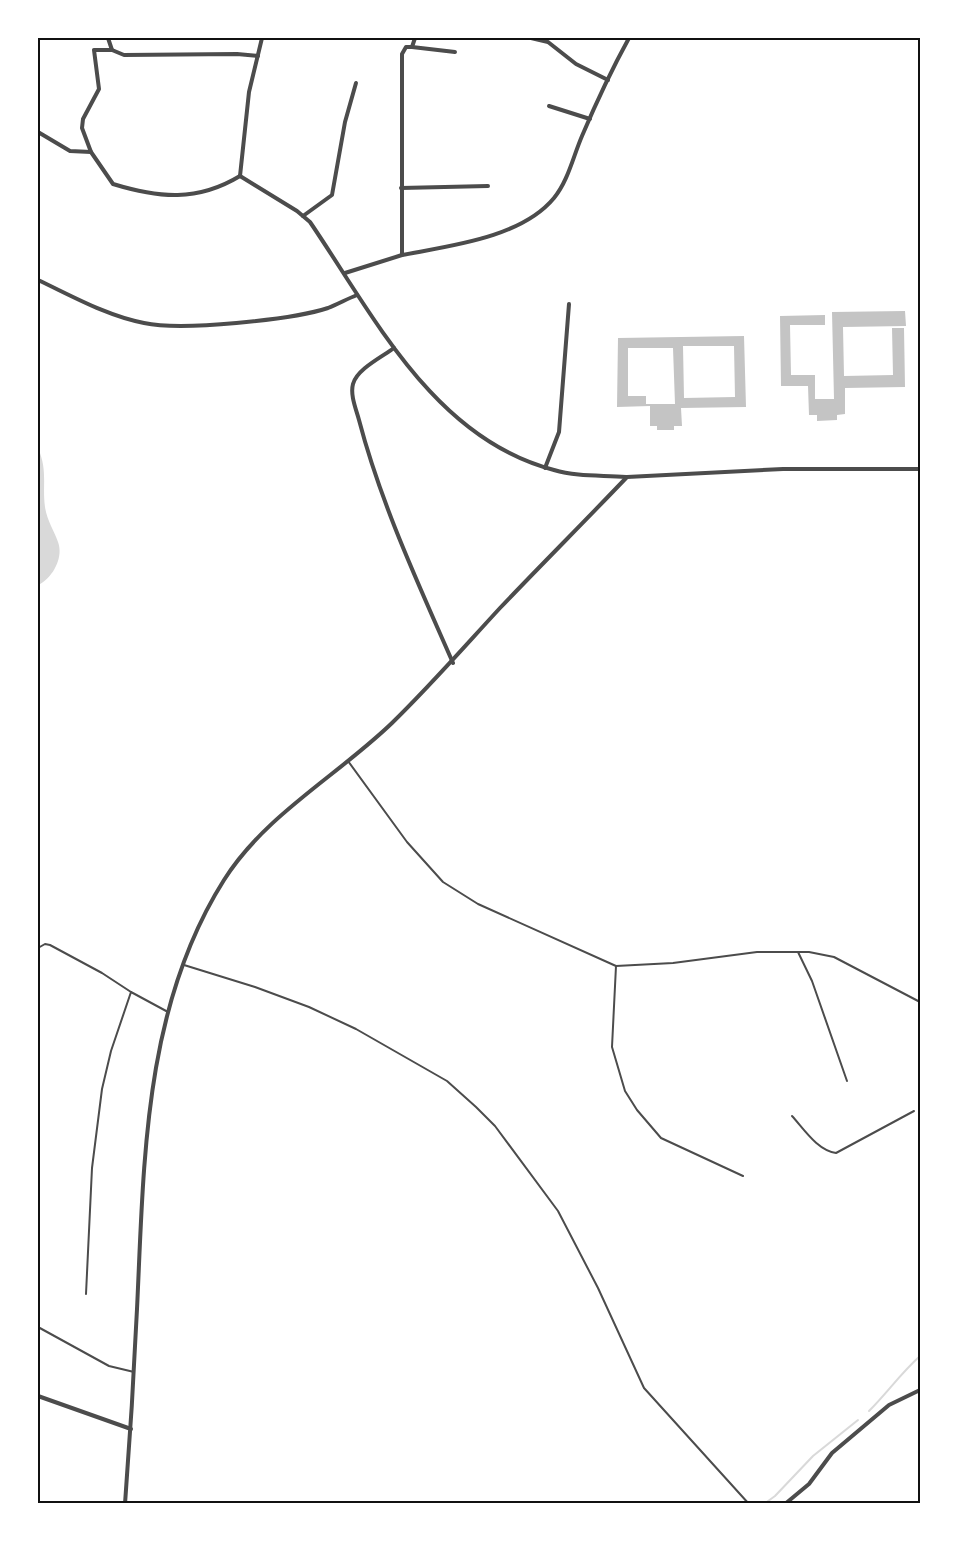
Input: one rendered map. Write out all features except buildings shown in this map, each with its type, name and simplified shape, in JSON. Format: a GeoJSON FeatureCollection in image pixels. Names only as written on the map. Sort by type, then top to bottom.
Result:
{"type":"FeatureCollection","features":[{"type":"Feature","properties":{"kind":"street"},"geometry":{"type":"LineString","coordinates":[[108,38],[112,50]]}},
{"type":"Feature","properties":{"kind":"street"},"geometry":{"type":"LineString","coordinates":[[240,176],[249,92],[262,38]]}},
{"type":"Feature","properties":{"kind":"street"},"geometry":{"type":"LineString","coordinates":[[412,46],[415,38]]}},
{"type":"Feature","properties":{"kind":"street"},"geometry":{"type":"LineString","coordinates":[[531,38],[548,42],[576,64],[608,80]]}},
{"type":"Feature","properties":{"kind":"street"},"geometry":{"type":"LineString","coordinates":[[345,273],[402,255],[466,243],[513,227],[552,201],[562,187],[590,119],[630,38]]}},
{"type":"Feature","properties":{"kind":"street"},"geometry":{"type":"LineString","coordinates":[[402,255],[402,54],[406,47],[412,46],[455,52]]}},
{"type":"Feature","properties":{"kind":"street"},"geometry":{"type":"LineString","coordinates":[[240,176],[210,191],[152,194],[110,182],[91,152],[82,128],[83,119],[99,89],[94,50],[112,50],[124,54],[258,56]]}},
{"type":"Feature","properties":{"kind":"street"},"geometry":{"type":"LineString","coordinates":[[303,216],[332,195],[345,122],[356,83]]}},
{"type":"Feature","properties":{"kind":"street"},"geometry":{"type":"LineString","coordinates":[[549,106],[590,119]]}},
{"type":"Feature","properties":{"kind":"street"},"geometry":{"type":"LineString","coordinates":[[38,132],[70,151],[91,152]]}},
{"type":"Feature","properties":{"kind":"street"},"geometry":{"type":"LineString","coordinates":[[240,176],[303,216],[345,273],[357,295],[394,348],[455,419],[509,451],[545,468],[570,474],[627,477],[783,469],[921,470]]}},
{"type":"Feature","properties":{"kind":"street"},"geometry":{"type":"LineString","coordinates":[[401,188],[488,186]]}},
{"type":"Feature","properties":{"kind":"street"},"geometry":{"type":"LineString","coordinates":[[38,280],[99,309],[132,321],[161,326],[243,321],[310,312],[357,295]]}},
{"type":"Feature","properties":{"kind":"street"},"geometry":{"type":"LineString","coordinates":[[545,468],[559,432],[561,378],[569,304]]}},
{"type":"Feature","properties":{"kind":"street"},"geometry":{"type":"LineString","coordinates":[[394,348],[353,381],[353,397],[365,442],[402,545],[453,663]]}},
{"type":"Feature","properties":{"kind":"street"},"geometry":{"type":"LineString","coordinates":[[125,1503],[148,1111],[168,1012],[184,965],[215,895],[248,847],[392,724],[453,663],[501,608],[627,477]]}},
{"type":"Feature","properties":{"kind":"street"},"geometry":{"type":"LineString","coordinates":[[785,1503],[809,1484],[832,1453],[889,1405],[921,1390]]}},
{"type":"Feature","properties":{"kind":"street"},"geometry":{"type":"LineString","coordinates":[[38,1396],[131,1429]]}},
{"type":"Feature","properties":{"kind":"lane"},"geometry":{"type":"LineString","coordinates":[[348,761],[407,842],[443,882],[478,904],[616,966],[798,951],[834,957],[921,1002]]}},
{"type":"Feature","properties":{"kind":"lane"},"geometry":{"type":"LineString","coordinates":[[38,948],[45,944],[50,945],[168,1012]]}},
{"type":"Feature","properties":{"kind":"lane"},"geometry":{"type":"LineString","coordinates":[[798,951],[812,981],[847,1081]]}},
{"type":"Feature","properties":{"kind":"lane"},"geometry":{"type":"LineString","coordinates":[[184,965],[288,999],[356,1029],[397,1050],[447,1081],[476,1107],[495,1126],[558,1211],[598,1288],[644,1388],[749,1503]]}},
{"type":"Feature","properties":{"kind":"lane"},"geometry":{"type":"LineString","coordinates":[[616,966],[612,1047],[625,1091],[637,1110],[661,1137],[743,1176]]}},
{"type":"Feature","properties":{"kind":"lane"},"geometry":{"type":"LineString","coordinates":[[86,1294],[93,1153],[102,1089],[111,1051],[131,992]]}},
{"type":"Feature","properties":{"kind":"lane"},"geometry":{"type":"LineString","coordinates":[[792,1116],[815,1142],[829,1152],[836,1153],[914,1111]]}},
{"type":"Feature","properties":{"kind":"lane"},"geometry":{"type":"LineString","coordinates":[[38,1327],[99,1362],[118,1370],[134,1372]]}},
{"type":"Feature","properties":{"kind":"shaded area"},"geometry":{"type":"Polygon","coordinates":[[[38,448],[44,471],[46,512],[56,538],[59,555],[52,573],[38,585],[38,448]]]}},
{"type":"Feature","properties":{"kind":"waterway"},"geometry":{"type":"LineString","coordinates":[[869,1411],[920,1356]]}},
{"type":"Feature","properties":{"kind":"waterway"},"geometry":{"type":"LineString","coordinates":[[764,1504],[775,1496],[813,1456],[858,1420]]}}]}
